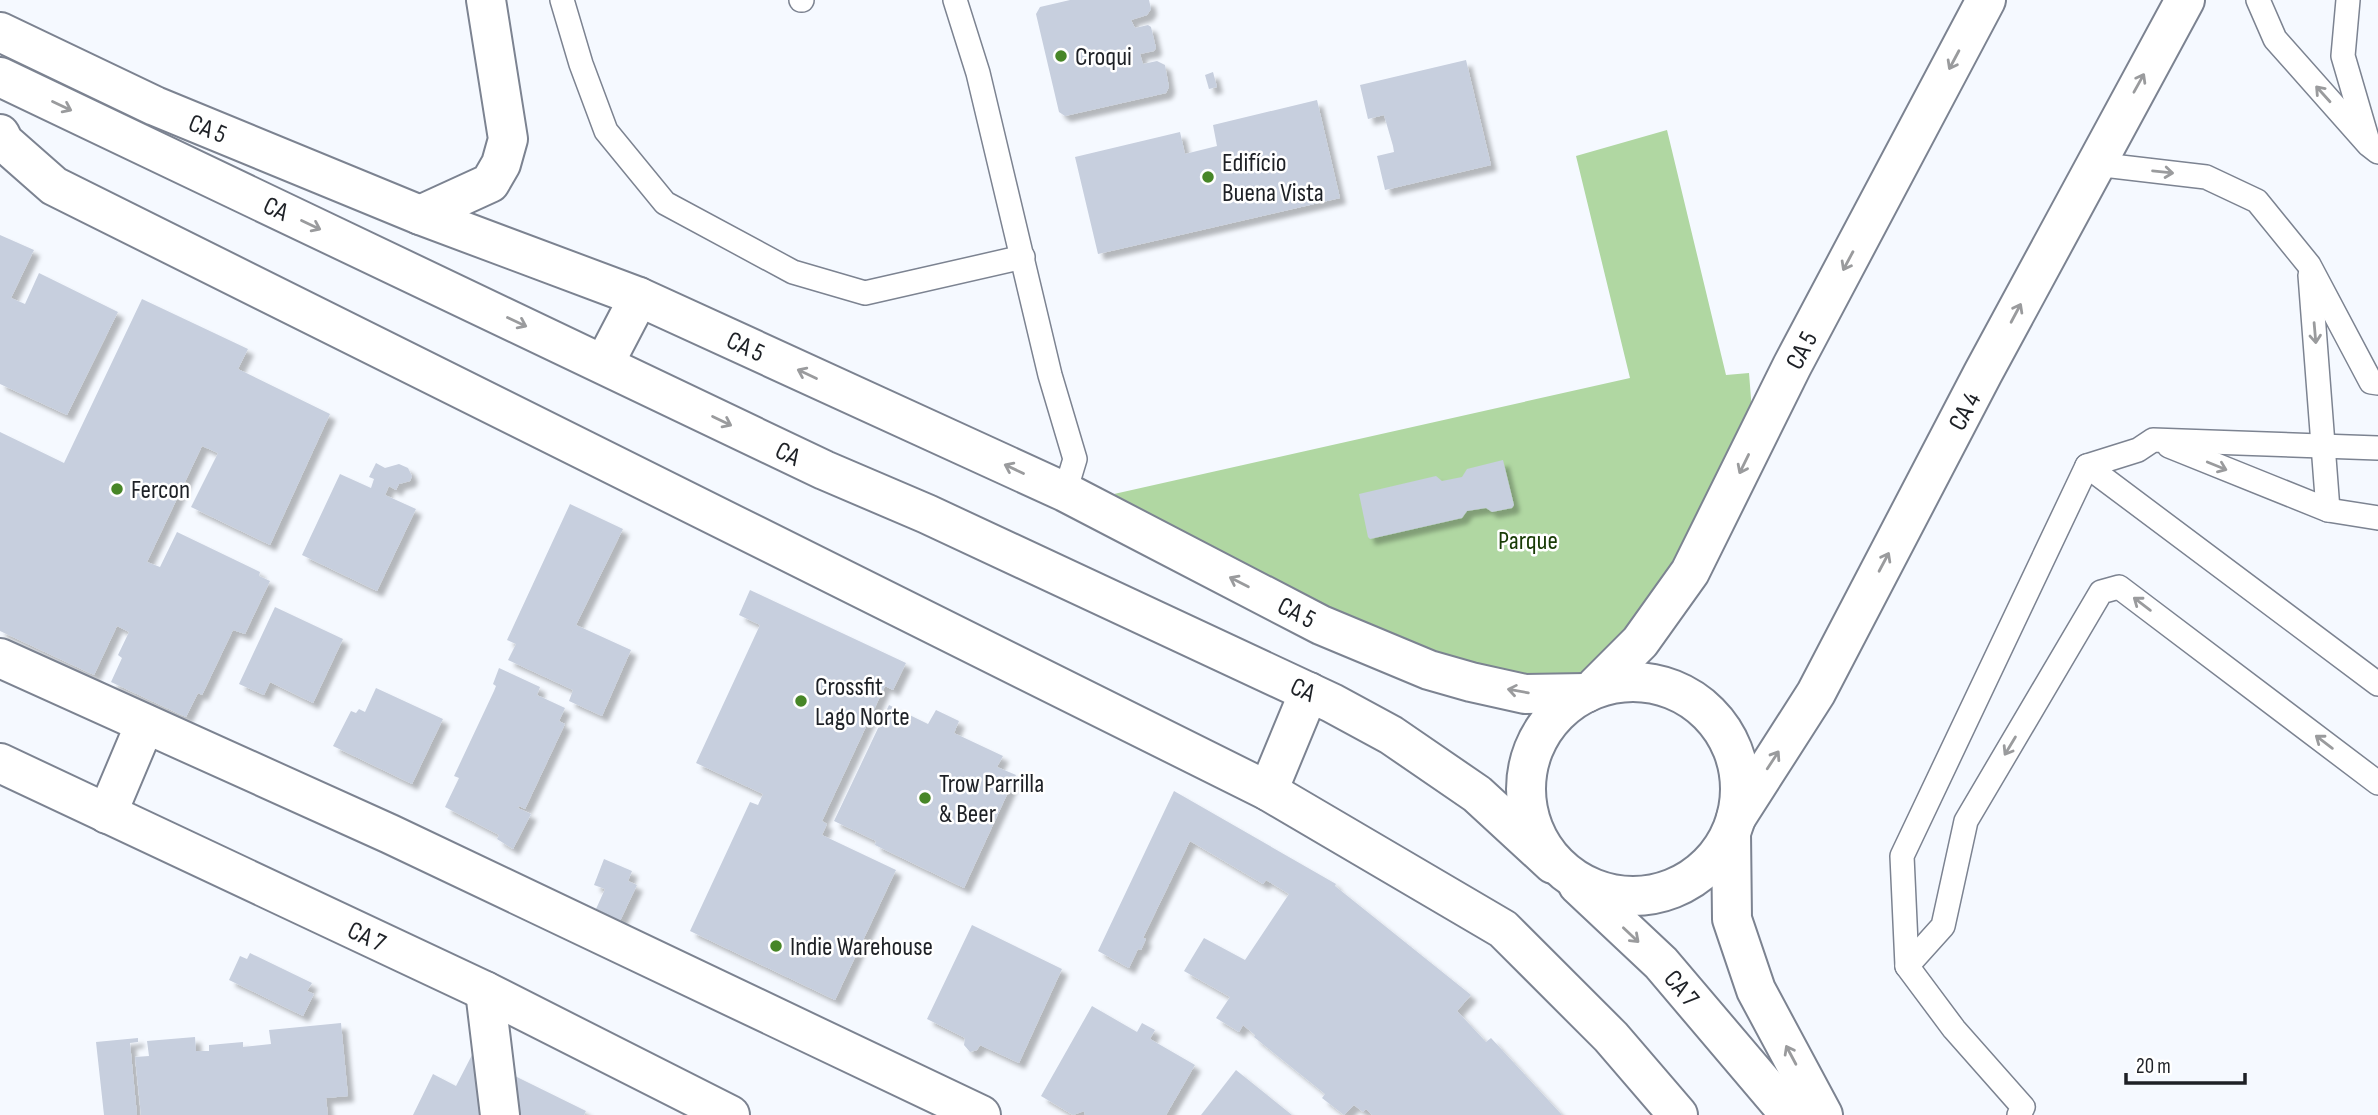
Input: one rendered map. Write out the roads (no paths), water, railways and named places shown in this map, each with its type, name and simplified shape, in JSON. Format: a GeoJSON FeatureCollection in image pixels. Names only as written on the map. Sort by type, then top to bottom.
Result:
{"type":"FeatureCollection","features":[{"type":"Feature","properties":{"kind":"street"},"geometry":{"type":"LineString","coordinates":[[420,215],[490,183],[501,164],[508,139],[486,0]]}},
{"type":"Feature","properties":{"kind":"street","name":"CA 5"},"geometry":{"type":"LineString","coordinates":[[0,32],[155,106],[420,215],[639,297],[1065,492],[1321,625],[1429,670],[1525,694],[1591,690],[1640,642],[1690,572],[1792,366],[1986,0]]}},
{"type":"Feature","properties":{"kind":"street","name":"CA 4"},"geometry":{"type":"LineString","coordinates":[[1734,825],[1816,693],[2095,164],[2185,0]]}},
{"type":"Feature","properties":{"kind":"street","name":"CA"},"geometry":{"type":"LineString","coordinates":[[0,77],[824,470],[927,514],[1309,692],[1391,735],[1477,794],[1558,868]]}},
{"type":"Feature","properties":{"kind":"street"},"geometry":{"type":"LineString","coordinates":[[0,134],[4,142],[54,186],[1268,791],[1503,929],[1611,1037],[1678,1115]]}},
{"type":"Feature","properties":{"kind":"street"},"geometry":{"type":"LineString","coordinates":[[604,364],[639,297]]}},
{"type":"Feature","properties":{"kind":"street"},"geometry":{"type":"LineString","coordinates":[[0,658],[402,840],[981,1115]]}},
{"type":"Feature","properties":{"kind":"street"},"geometry":{"type":"LineString","coordinates":[[1734,825],[1699,875],[1650,897],[1597,892],[1558,868],[1527,817],[1527,764],[1552,716],[1591,690],[1637,680],[1678,691],[1711,715],[1734,751],[1741,793],[1734,825],[1732,919],[1756,990],[1823,1115]]}},
{"type":"Feature","properties":{"kind":"street"},"geometry":{"type":"LineString","coordinates":[[1268,791],[1309,692]]}},
{"type":"Feature","properties":{"kind":"street"},"geometry":{"type":"LineString","coordinates":[[107,814],[145,723]]}},
{"type":"Feature","properties":{"kind":"street","name":"CA 7"},"geometry":{"type":"LineString","coordinates":[[0,763],[485,991],[730,1115]]}},
{"type":"Feature","properties":{"kind":"street","name":"CA 7"},"geometry":{"type":"LineString","coordinates":[[1558,868],[1661,963],[1790,1115]]}},
{"type":"Feature","properties":{"kind":"street"},"geometry":{"type":"LineString","coordinates":[[485,991],[500,1115]]}},
{"type":"Feature","properties":{"kind":"lane"},"geometry":{"type":"LineString","coordinates":[[562,0],[581,64],[606,131],[665,203],[793,272],[865,293],[1023,257]]}},
{"type":"Feature","properties":{"kind":"lane"},"geometry":{"type":"LineString","coordinates":[[955,0],[978,73],[1050,374],[1075,460],[1065,492]]}},
{"type":"Feature","properties":{"kind":"lane"},"geometry":{"type":"LineString","coordinates":[[2258,0],[2275,39],[2374,148]]}},
{"type":"Feature","properties":{"kind":"lane"},"geometry":{"type":"LineString","coordinates":[[2348,0],[2343,56],[2374,148]]}},
{"type":"Feature","properties":{"kind":"lane"},"geometry":{"type":"LineString","coordinates":[[2095,164],[2206,177],[2257,201],[2309,265],[2371,382],[2378,383]]}},
{"type":"Feature","properties":{"kind":"lane"},"geometry":{"type":"LineString","coordinates":[[2309,265],[2328,510]]}},
{"type":"Feature","properties":{"kind":"lane"},"geometry":{"type":"LineString","coordinates":[[2153,440],[2328,510],[2378,518]]}},
{"type":"Feature","properties":{"kind":"lane"},"geometry":{"type":"LineString","coordinates":[[2020,1115],[2024,1107],[1954,1029],[1907,966],[1902,856],[2087,466],[2138,450],[2153,440],[2378,448]]}},
{"type":"Feature","properties":{"kind":"lane"},"geometry":{"type":"LineString","coordinates":[[2087,466],[2378,684]]}},
{"type":"Feature","properties":{"kind":"lane"},"geometry":{"type":"LineString","coordinates":[[1907,966],[1943,926],[1966,821],[2101,592],[2119,587],[2378,783]]}},
{"type":"Feature","properties":{"kind":"place","name":"Croqui"},"geometry":{"type":"Point","coordinates":[1061,56]}},
{"type":"Feature","properties":{"kind":"place","name":"Edifício Buena Vista"},"geometry":{"type":"Point","coordinates":[1208,177]}},
{"type":"Feature","properties":{"kind":"place","name":"Fercon"},"geometry":{"type":"Point","coordinates":[117,489]}},
{"type":"Feature","properties":{"kind":"place","name":"Crossfit Lago Norte"},"geometry":{"type":"Point","coordinates":[801,701]}},
{"type":"Feature","properties":{"kind":"place","name":"Trow Parrilla & Beer"},"geometry":{"type":"Point","coordinates":[925,798]}},
{"type":"Feature","properties":{"kind":"place","name":"Indie Warehouse"},"geometry":{"type":"Point","coordinates":[776,946]}},
{"type":"Feature","properties":{"kind":"park label","name":"Parque"},"geometry":{"type":"Point","coordinates":[1528,540]}}]}
